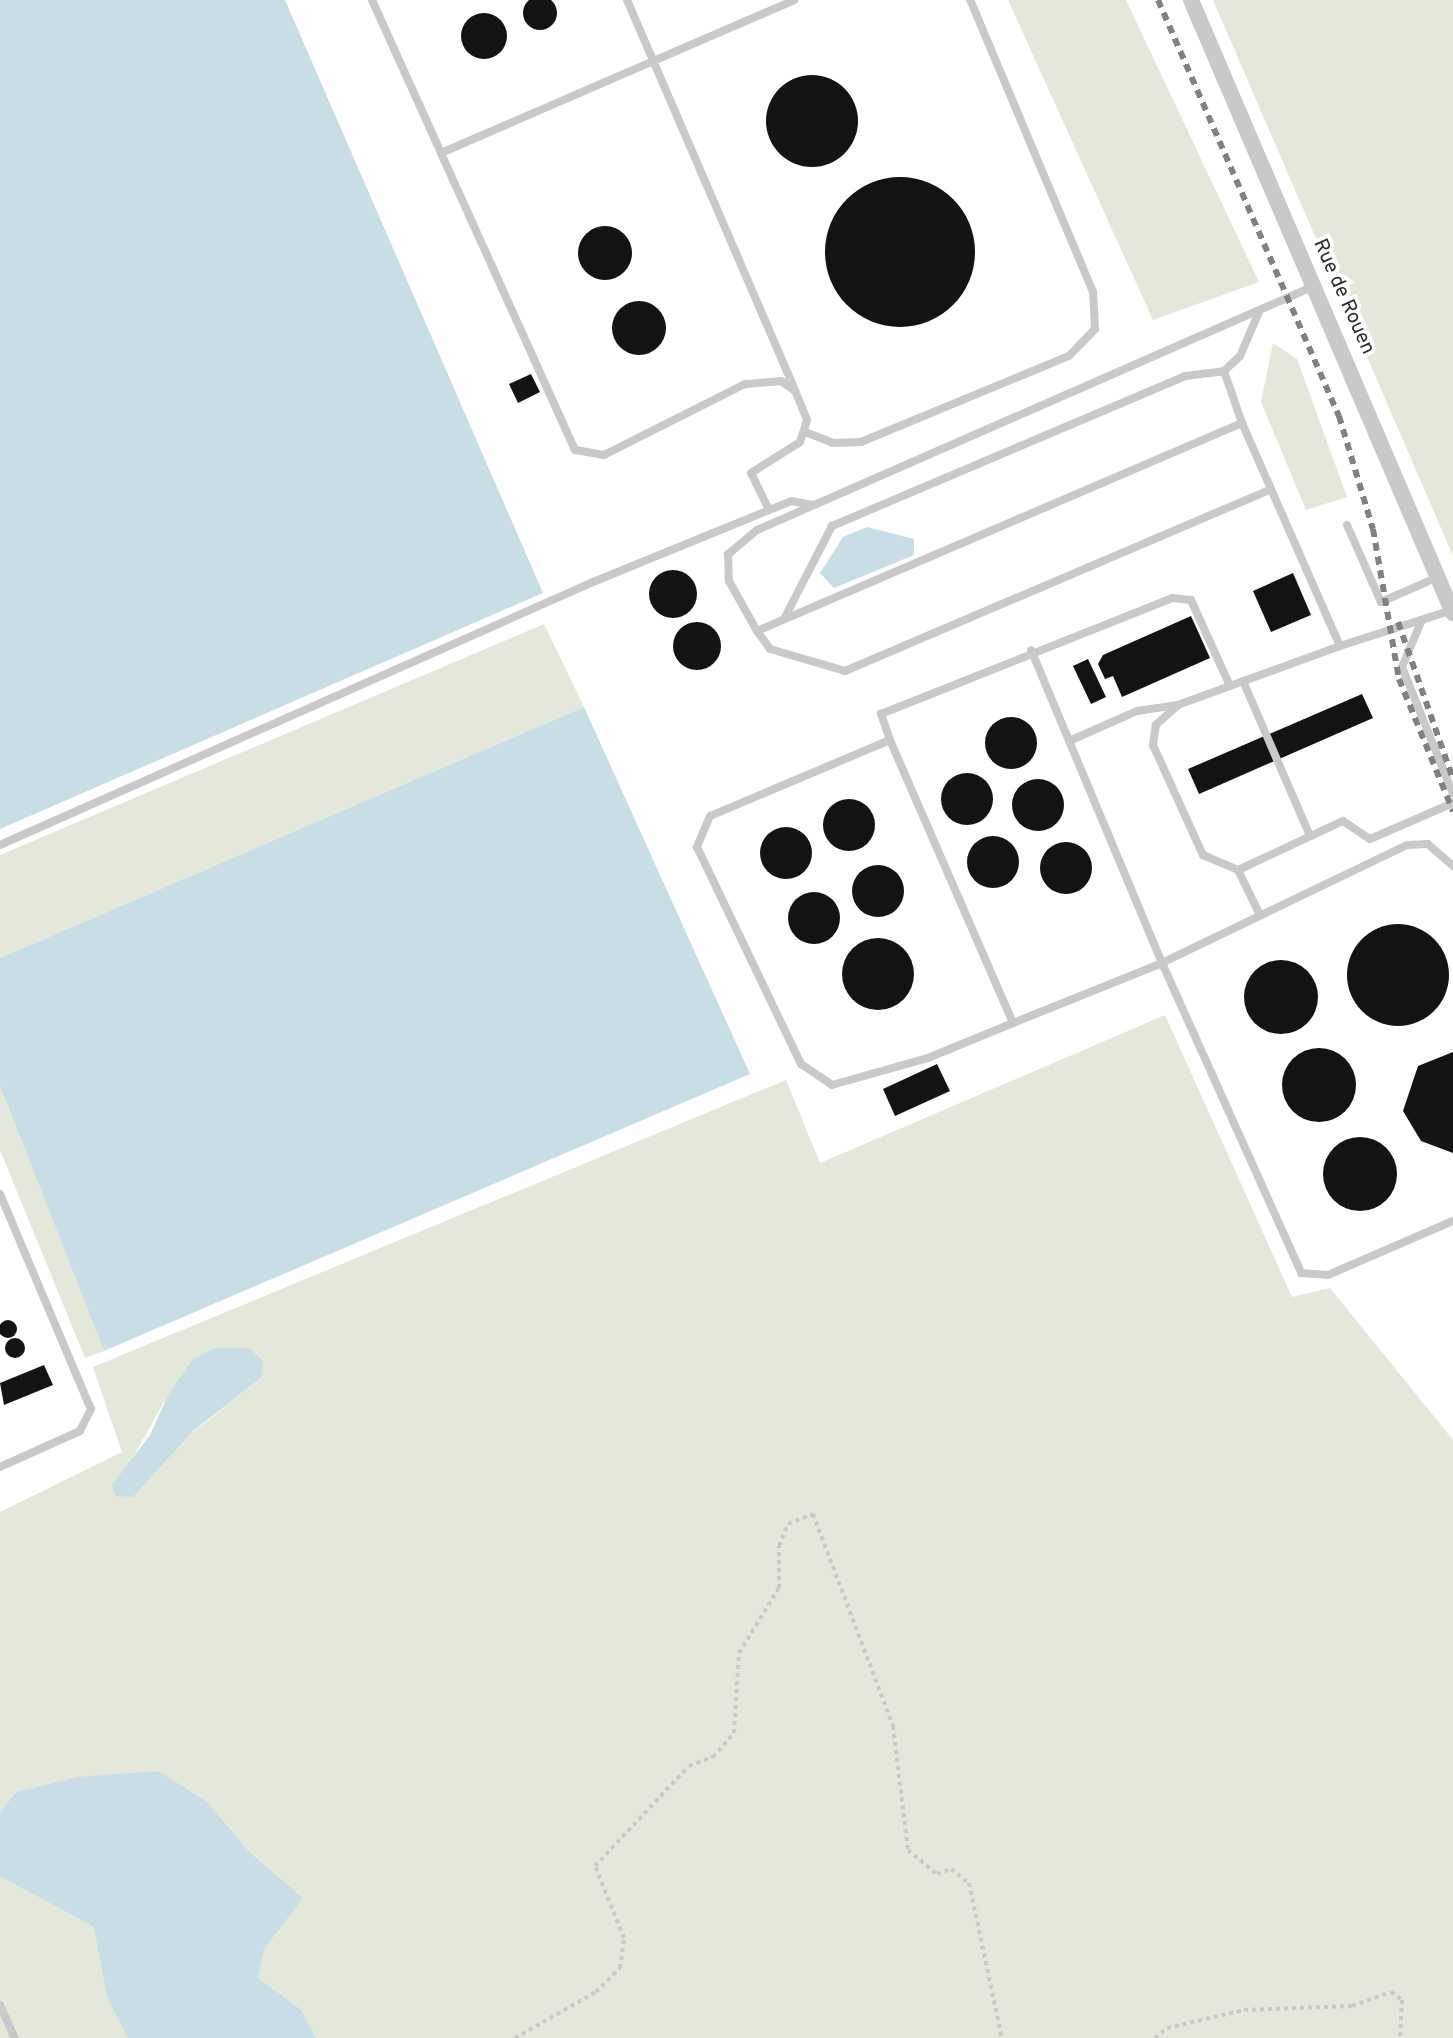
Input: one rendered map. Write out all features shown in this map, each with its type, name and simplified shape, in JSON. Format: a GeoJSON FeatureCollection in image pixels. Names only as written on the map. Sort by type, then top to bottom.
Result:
{"type":"FeatureCollection","features":[{"type":"Feature","properties":{"kind":"street","name":"Rue de Rouen"},"geometry":{"type":"LineString","coordinates":[[1191,0],[1452,611]]}},
{"type":"Feature","properties":{"kind":"lane"},"geometry":{"type":"LineString","coordinates":[[372,0],[568,440],[582,456],[604,455],[745,384],[781,381],[795,391]]}},
{"type":"Feature","properties":{"kind":"lane"},"geometry":{"type":"LineString","coordinates":[[627,0],[651,62],[795,391],[805,432]]}},
{"type":"Feature","properties":{"kind":"lane"},"geometry":{"type":"LineString","coordinates":[[441,153],[794,0]]}},
{"type":"Feature","properties":{"kind":"lane"},"geometry":{"type":"LineString","coordinates":[[805,432],[833,443],[861,442],[1069,356],[1095,329],[1093,292],[970,0]]}},
{"type":"Feature","properties":{"kind":"lane"},"geometry":{"type":"LineString","coordinates":[[1271,489],[845,671],[770,649],[757,631],[724,566],[739,542],[790,515],[1315,286]]}},
{"type":"Feature","properties":{"kind":"lane"},"geometry":{"type":"LineString","coordinates":[[784,620],[832,526],[1185,376],[1224,371],[1240,356],[1259,312]]}},
{"type":"Feature","properties":{"kind":"lane"},"geometry":{"type":"LineString","coordinates":[[1224,371],[1242,423],[1340,646]]}},
{"type":"Feature","properties":{"kind":"lane"},"geometry":{"type":"LineString","coordinates":[[757,631],[1242,423]]}},
{"type":"Feature","properties":{"kind":"lane"},"geometry":{"type":"LineString","coordinates":[[769,510],[751,473],[805,432]]}},
{"type":"Feature","properties":{"kind":"lane"},"geometry":{"type":"LineString","coordinates":[[0,845],[769,510],[791,501],[814,505]]}},
{"type":"Feature","properties":{"kind":"lane"},"geometry":{"type":"LineString","coordinates":[[1347,525],[1381,602],[1438,577]]}},
{"type":"Feature","properties":{"kind":"lane"},"geometry":{"type":"LineString","coordinates":[[1013,1023],[881,714],[1031,650],[1134,618],[1172,598],[1191,600],[1230,686]]}},
{"type":"Feature","properties":{"kind":"lane"},"geometry":{"type":"LineString","coordinates":[[1069,741],[1137,711],[1178,705],[1340,646],[1452,611]]}},
{"type":"Feature","properties":{"kind":"lane"},"geometry":{"type":"LineString","coordinates":[[1421,622],[1402,667],[1453,794]]}},
{"type":"Feature","properties":{"kind":"lane"},"geometry":{"type":"LineString","coordinates":[[1031,650],[1162,963],[1301,1273],[1328,1275],[1453,1221]]}},
{"type":"Feature","properties":{"kind":"lane"},"geometry":{"type":"LineString","coordinates":[[1243,681],[1310,836]]}},
{"type":"Feature","properties":{"kind":"lane"},"geometry":{"type":"LineString","coordinates":[[1178,705],[1156,725],[1153,745],[1203,855],[1238,870],[1260,915]]}},
{"type":"Feature","properties":{"kind":"lane"},"geometry":{"type":"LineString","coordinates":[[890,740],[710,816],[697,847],[801,1064],[816,1078],[832,1085],[1013,1023],[1162,963],[1379,857],[1428,844],[1453,866]]}},
{"type":"Feature","properties":{"kind":"lane"},"geometry":{"type":"LineString","coordinates":[[1370,839],[1453,803]]}},
{"type":"Feature","properties":{"kind":"lane"},"geometry":{"type":"LineString","coordinates":[[1238,870],[1343,821],[1370,839],[1379,857]]}},
{"type":"Feature","properties":{"kind":"lane"},"geometry":{"type":"LineString","coordinates":[[0,1194],[91,1409],[80,1431],[0,1467]]}},
{"type":"Feature","properties":{"kind":"lane"},"geometry":{"type":"LineString","coordinates":[[0,2005],[15,2038]]}},
{"type":"Feature","properties":{"kind":"path"},"geometry":{"type":"LineString","coordinates":[[515,2038],[596,1992],[620,1968],[624,1938],[595,1866],[689,1766],[713,1757],[734,1733],[739,1653],[779,1588],[779,1546],[788,1524],[813,1514],[893,1726],[908,1850],[937,1874],[951,1869],[969,1883],[1002,2038]]}},
{"type":"Feature","properties":{"kind":"path"},"geometry":{"type":"LineString","coordinates":[[1155,2038],[1167,2028],[1244,2010],[1352,2006],[1391,1992],[1402,2000],[1400,2038]]}},
{"type":"Feature","properties":{"kind":"shaded area"},"geometry":{"type":"Polygon","coordinates":[[[1008,0],[1126,0],[1259,282],[1153,320],[1008,0]]]}},
{"type":"Feature","properties":{"kind":"shaded area"},"geometry":{"type":"Polygon","coordinates":[[[1213,0],[1453,0],[1453,556],[1213,0]]]}},
{"type":"Feature","properties":{"kind":"shaded area"},"geometry":{"type":"Polygon","coordinates":[[[1273,343],[1297,359],[1347,497],[1306,510],[1261,402],[1273,343]]]}},
{"type":"Feature","properties":{"kind":"shaded area"},"geometry":{"type":"Polygon","coordinates":[[[544,624],[584,707],[0,958],[0,855],[544,624]]]}},
{"type":"Feature","properties":{"kind":"shaded area"},"geometry":{"type":"Polygon","coordinates":[[[1165,1015],[1292,1297],[1330,1288],[1453,1440],[1453,2038],[0,2038],[0,1512],[122,1452],[93,1367],[786,1080],[820,1163],[1165,1015]],[[261,1378],[168,1395],[132,1459],[188,1436],[261,1378]]]}},
{"type":"Feature","properties":{"kind":"shaded area"},"geometry":{"type":"Polygon","coordinates":[[[0,1086],[104,1351],[85,1358],[0,1150],[0,1086]]]}},
{"type":"Feature","properties":{"kind":"water"},"geometry":{"type":"Polygon","coordinates":[[[0,0],[285,0],[543,593],[0,829],[0,0]]]}},
{"type":"Feature","properties":{"kind":"water"},"geometry":{"type":"Polygon","coordinates":[[[867,527],[914,539],[914,555],[834,588],[820,573],[843,537],[867,527]]]}},
{"type":"Feature","properties":{"kind":"water"},"geometry":{"type":"Polygon","coordinates":[[[584,707],[750,1074],[104,1351],[0,1086],[0,958],[584,707]]]}},
{"type":"Feature","properties":{"kind":"water"},"geometry":{"type":"Polygon","coordinates":[[[215,1348],[249,1348],[263,1361],[261,1378],[193,1431],[133,1497],[116,1496],[112,1485],[150,1435],[168,1395],[192,1360],[215,1348]]]}},
{"type":"Feature","properties":{"kind":"water"},"geometry":{"type":"Polygon","coordinates":[[[158,1771],[206,1801],[250,1853],[303,1898],[264,1949],[258,1978],[300,2009],[316,2038],[128,2038],[107,1997],[94,1927],[0,1876],[0,1813],[16,1792],[77,1777],[158,1771]]]}},
{"type":"Feature","properties":{"kind":"building"},"geometry":{"type":"Polygon","coordinates":[[[540,-4],[552,1],[557,13],[552,25],[540,30],[528,25],[523,13],[528,1],[540,-4]]]}},
{"type":"Feature","properties":{"kind":"building"},"geometry":{"type":"Polygon","coordinates":[[[484,13],[500,20],[507,36],[500,52],[484,59],[468,52],[461,36],[468,20],[484,13]]]}},
{"type":"Feature","properties":{"kind":"building"},"geometry":{"type":"Polygon","coordinates":[[[812,75],[829,79],[844,89],[854,104],[858,121],[854,138],[844,153],[829,163],[812,167],[795,163],[780,153],[770,138],[766,121],[770,104],[780,89],[795,79],[812,75]]]}},
{"type":"Feature","properties":{"kind":"building"},"geometry":{"type":"Polygon","coordinates":[[[900,177],[929,182],[953,199],[970,223],[975,252],[970,281],[953,305],[929,322],[900,327],[871,322],[847,305],[830,281],[825,252],[830,223],[847,199],[871,182],[900,177]]]}},
{"type":"Feature","properties":{"kind":"building"},"geometry":{"type":"Polygon","coordinates":[[[605,226],[624,234],[632,253],[624,272],[605,280],[586,272],[578,253],[586,234],[605,226]]]}},
{"type":"Feature","properties":{"kind":"building"},"geometry":{"type":"Polygon","coordinates":[[[639,301],[658,309],[666,328],[658,347],[639,355],[620,347],[612,328],[620,309],[639,301]]]}},
{"type":"Feature","properties":{"kind":"building"},"geometry":{"type":"Polygon","coordinates":[[[531,374],[540,392],[518,403],[509,384],[531,374]]]}},
{"type":"Feature","properties":{"kind":"building"},"geometry":{"type":"Polygon","coordinates":[[[673,570],[690,577],[697,594],[690,611],[673,618],[656,611],[649,594],[656,577],[673,570]]]}},
{"type":"Feature","properties":{"kind":"building"},"geometry":{"type":"Polygon","coordinates":[[[1293,573],[1311,615],[1271,632],[1253,591],[1293,573]]]}},
{"type":"Feature","properties":{"kind":"building"},"geometry":{"type":"Polygon","coordinates":[[[1191,616],[1210,658],[1122,697],[1113,676],[1105,679],[1098,664],[1103,655],[1191,616]]]}},
{"type":"Feature","properties":{"kind":"building"},"geometry":{"type":"Polygon","coordinates":[[[697,622],[714,629],[721,646],[714,663],[697,670],[680,663],[673,646],[680,629],[697,622]]]}},
{"type":"Feature","properties":{"kind":"building"},"geometry":{"type":"Polygon","coordinates":[[[1088,659],[1106,697],[1091,704],[1073,666],[1088,659]]]}},
{"type":"Feature","properties":{"kind":"building"},"geometry":{"type":"Polygon","coordinates":[[[1362,694],[1373,718],[1199,794],[1188,769],[1362,694]]]}},
{"type":"Feature","properties":{"kind":"building"},"geometry":{"type":"Polygon","coordinates":[[[1011,717],[1030,724],[1037,743],[1030,762],[1011,769],[992,762],[985,743],[992,724],[1011,717]]]}},
{"type":"Feature","properties":{"kind":"building"},"geometry":{"type":"Polygon","coordinates":[[[967,773],[986,780],[993,799],[986,818],[967,825],[948,818],[941,799],[948,780],[967,773]]]}},
{"type":"Feature","properties":{"kind":"building"},"geometry":{"type":"Polygon","coordinates":[[[1038,779],[1057,786],[1064,805],[1057,824],[1038,831],[1019,824],[1012,805],[1019,786],[1038,779]]]}},
{"type":"Feature","properties":{"kind":"building"},"geometry":{"type":"Polygon","coordinates":[[[849,799],[868,806],[875,825],[868,844],[849,851],[830,844],[823,825],[830,806],[849,799]]]}},
{"type":"Feature","properties":{"kind":"building"},"geometry":{"type":"Polygon","coordinates":[[[786,827],[805,834],[812,853],[805,872],[786,879],[767,872],[760,853],[767,834],[786,827]]]}},
{"type":"Feature","properties":{"kind":"building"},"geometry":{"type":"Polygon","coordinates":[[[993,836],[1012,843],[1019,862],[1012,881],[993,888],[974,881],[967,862],[974,843],[993,836]]]}},
{"type":"Feature","properties":{"kind":"building"},"geometry":{"type":"Polygon","coordinates":[[[1066,842],[1085,849],[1092,868],[1085,887],[1066,894],[1047,887],[1040,868],[1047,849],[1066,842]]]}},
{"type":"Feature","properties":{"kind":"building"},"geometry":{"type":"Polygon","coordinates":[[[878,865],[897,872],[904,891],[897,910],[878,917],[859,910],[852,891],[859,872],[878,865]]]}},
{"type":"Feature","properties":{"kind":"building"},"geometry":{"type":"Polygon","coordinates":[[[814,892],[833,899],[840,918],[833,937],[814,944],[795,937],[788,918],[795,899],[814,892]]]}},
{"type":"Feature","properties":{"kind":"building"},"geometry":{"type":"Polygon","coordinates":[[[1398,924],[1417,928],[1434,939],[1445,956],[1449,975],[1445,994],[1434,1011],[1417,1022],[1398,1026],[1379,1022],[1362,1011],[1351,994],[1347,975],[1351,956],[1362,939],[1379,928],[1398,924]]]}},
{"type":"Feature","properties":{"kind":"building"},"geometry":{"type":"Polygon","coordinates":[[[878,938],[898,944],[908,954],[914,974],[908,994],[898,1004],[878,1010],[858,1004],[848,994],[842,974],[848,954],[858,944],[878,938]]]}},
{"type":"Feature","properties":{"kind":"building"},"geometry":{"type":"Polygon","coordinates":[[[1281,960],[1295,963],[1307,971],[1315,983],[1318,997],[1315,1011],[1307,1023],[1295,1031],[1281,1034],[1267,1031],[1255,1023],[1247,1011],[1244,997],[1247,983],[1255,971],[1267,963],[1281,960]]]}},
{"type":"Feature","properties":{"kind":"building"},"geometry":{"type":"Polygon","coordinates":[[[1319,1048],[1333,1051],[1345,1059],[1353,1071],[1356,1085],[1353,1099],[1345,1111],[1333,1119],[1319,1122],[1305,1119],[1293,1111],[1285,1099],[1282,1085],[1285,1071],[1293,1059],[1305,1051],[1319,1048]]]}},
{"type":"Feature","properties":{"kind":"building"},"geometry":{"type":"Polygon","coordinates":[[[1453,1052],[1453,1153],[1421,1141],[1403,1111],[1418,1066],[1453,1052]]]}},
{"type":"Feature","properties":{"kind":"building"},"geometry":{"type":"Polygon","coordinates":[[[937,1064],[950,1091],[895,1116],[883,1089],[937,1064]]]}},
{"type":"Feature","properties":{"kind":"building"},"geometry":{"type":"Polygon","coordinates":[[[1360,1137],[1374,1140],[1386,1148],[1394,1160],[1397,1174],[1394,1188],[1386,1200],[1374,1208],[1360,1211],[1346,1208],[1334,1200],[1326,1188],[1323,1174],[1326,1160],[1334,1148],[1346,1140],[1360,1137]]]}},
{"type":"Feature","properties":{"kind":"building"},"geometry":{"type":"Polygon","coordinates":[[[4,1320],[12,1320],[17,1329],[15,1336],[4,1338],[-1,1333],[-1,1325],[4,1320]]]}},
{"type":"Feature","properties":{"kind":"building"},"geometry":{"type":"Polygon","coordinates":[[[15,1338],[22,1341],[25,1348],[22,1355],[15,1358],[8,1355],[5,1348],[8,1341],[15,1338]]]}},
{"type":"Feature","properties":{"kind":"building"},"geometry":{"type":"Polygon","coordinates":[[[44,1365],[53,1385],[4,1405],[0,1383],[44,1365]]]}},
{"type":"Feature","properties":{"kind":"railway"},"geometry":{"type":"LineString","coordinates":[[1158,0],[1339,416],[1373,529],[1399,679],[1453,811]]}},
{"type":"Feature","properties":{"kind":"railway"},"geometry":{"type":"LineString","coordinates":[[1398,622],[1453,779]]}}]}
